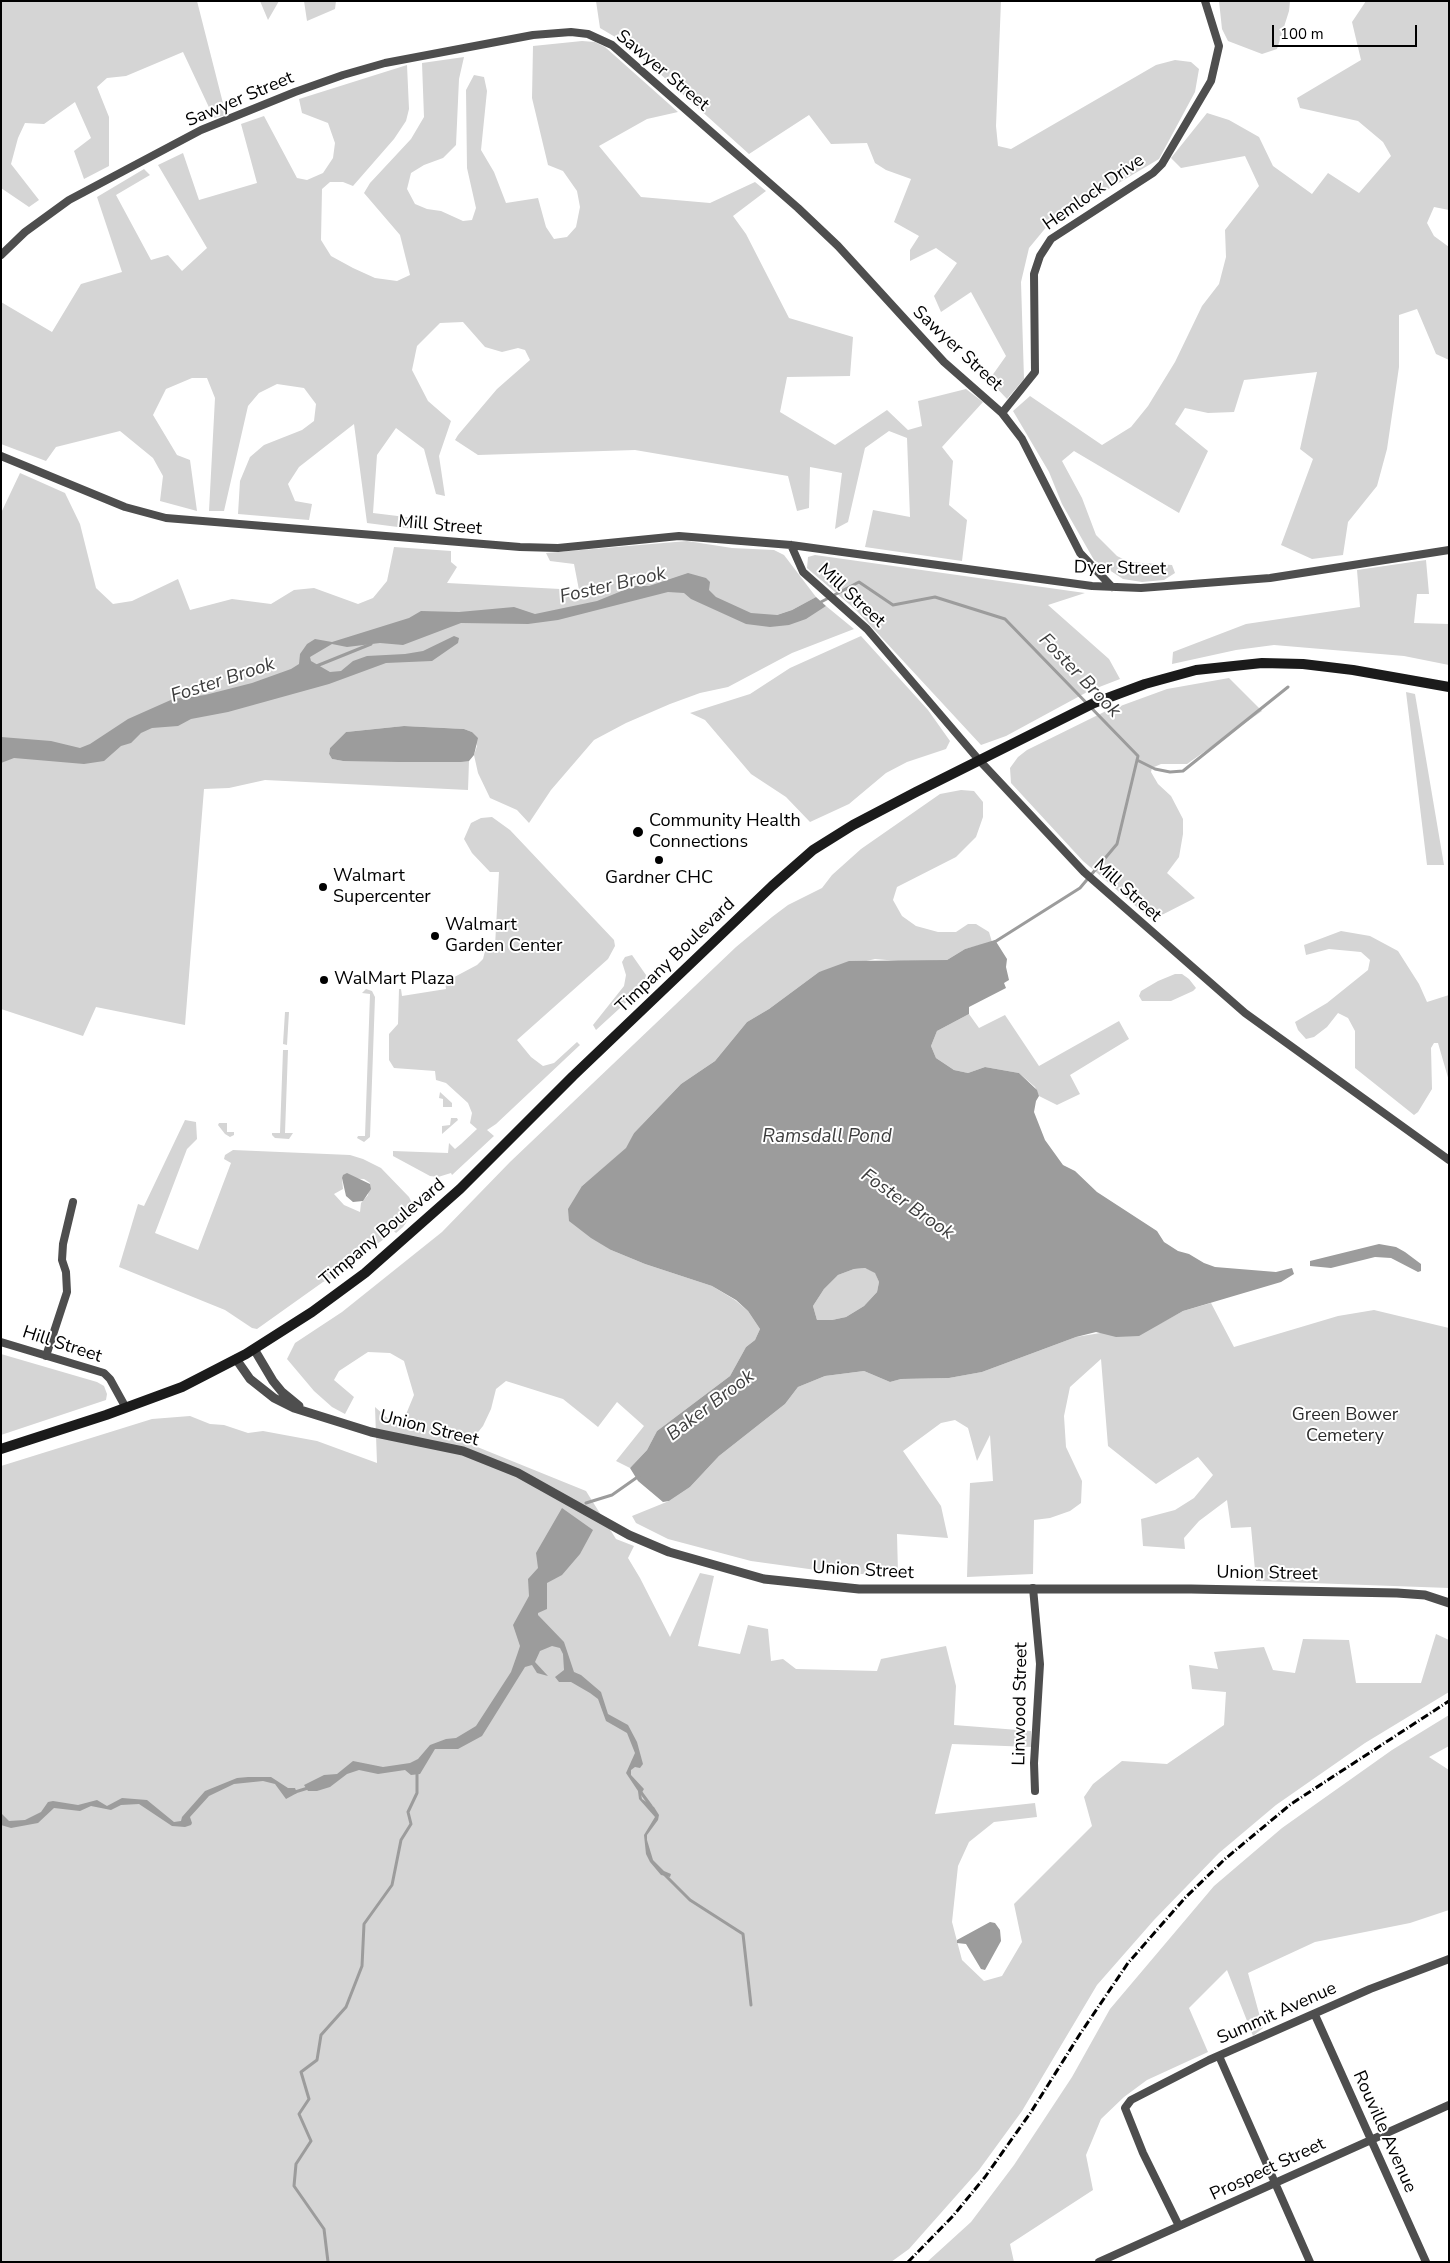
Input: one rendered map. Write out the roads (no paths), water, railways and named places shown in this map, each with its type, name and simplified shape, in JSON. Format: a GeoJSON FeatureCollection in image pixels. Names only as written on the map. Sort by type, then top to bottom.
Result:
{"type":"FeatureCollection","features":[{"type":"Feature","properties":{"kind":"main road","name":"Timpany Boulevard"},"geometry":{"type":"LineString","coordinates":[[1,1450],[126,1408],[182,1386],[254,1349],[312,1312],[408,1236],[460,1189],[573,1076],[772,886],[813,850],[853,825],[1094,703],[1145,684],[1184,673],[1262,663],[1341,668],[1449,687]]}},
{"type":"Feature","properties":{"kind":"street","name":"Hemlock Drive"},"geometry":{"type":"LineString","coordinates":[[1002,413],[1035,372],[1034,274],[1040,256],[1051,239],[1153,173],[1162,164],[1211,82],[1218,46],[1205,1]]}},
{"type":"Feature","properties":{"kind":"street","name":"Sawyer Street"},"geometry":{"type":"LineString","coordinates":[[1,255],[25,232],[69,200],[201,130],[295,92],[343,75],[394,61],[533,35],[571,32],[588,34],[612,45],[798,208],[838,246],[944,362],[1002,413],[1022,439],[1080,553],[1112,587]]}},
{"type":"Feature","properties":{"kind":"street","name":"Mill Street"},"geometry":{"type":"LineString","coordinates":[[1,456],[125,507],[166,518],[520,547],[558,548],[679,536],[791,545],[803,572],[867,629],[979,760],[1094,882],[1245,1013],[1449,1160]]}},
{"type":"Feature","properties":{"kind":"street","name":"Dyer Street"},"geometry":{"type":"LineString","coordinates":[[791,545],[915,561],[978,572],[1112,587],[1141,588],[1270,578],[1449,550]]}},
{"type":"Feature","properties":{"kind":"street"},"geometry":{"type":"LineString","coordinates":[[46,1356],[67,1292],[66,1272],[62,1260],[63,1244],[73,1202]]}},
{"type":"Feature","properties":{"kind":"street","name":"Hill Street"},"geometry":{"type":"LineString","coordinates":[[1,1342],[104,1374],[110,1379],[126,1408]]}},
{"type":"Feature","properties":{"kind":"street"},"geometry":{"type":"LineString","coordinates":[[254,1349],[264,1369],[282,1392],[307,1412]]}},
{"type":"Feature","properties":{"kind":"street","name":"Union Street"},"geometry":{"type":"LineString","coordinates":[[236,1359],[246,1375],[274,1398],[294,1408],[371,1432],[463,1451],[518,1472],[628,1535],[669,1552],[764,1578],[859,1589],[1033,1588],[1397,1593],[1425,1595],[1449,1603]]}},
{"type":"Feature","properties":{"kind":"street","name":"Linwood Street"},"geometry":{"type":"LineString","coordinates":[[1033,1588],[1040,1664],[1034,1763],[1035,1790]]}},
{"type":"Feature","properties":{"kind":"street","name":"Summit Avenue"},"geometry":{"type":"LineString","coordinates":[[1179,2226],[1143,2153],[1125,2108],[1131,2100],[1138,2094],[1219,2056],[1370,1989],[1449,1959]]}},
{"type":"Feature","properties":{"kind":"street","name":"Rouville Avenue"},"geometry":{"type":"LineString","coordinates":[[1315,2015],[1426,2262]]}},
{"type":"Feature","properties":{"kind":"street"},"geometry":{"type":"LineString","coordinates":[[1219,2056],[1310,2262]]}},
{"type":"Feature","properties":{"kind":"street","name":"Prospect Street"},"geometry":{"type":"LineString","coordinates":[[1099,2262],[1276,2184],[1371,2138],[1449,2104]]}},
{"type":"Feature","properties":{"kind":"water"},"geometry":{"type":"Polygon","coordinates":[[[688,573],[706,578],[710,582],[709,590],[716,597],[751,613],[777,615],[792,610],[816,597],[826,606],[806,619],[789,625],[770,627],[746,624],[691,599],[684,593],[668,592],[558,620],[528,624],[461,623],[403,645],[380,643],[347,647],[332,644],[310,657],[311,661],[330,672],[341,671],[353,661],[367,656],[423,651],[454,636],[459,638],[458,643],[432,661],[386,663],[329,684],[228,712],[191,719],[178,726],[152,728],[141,733],[131,743],[121,746],[104,761],[84,764],[14,758],[1,763],[1,737],[51,741],[80,748],[90,744],[128,719],[173,699],[205,695],[252,683],[291,669],[299,664],[300,654],[307,644],[315,639],[332,642],[409,618],[421,611],[459,612],[514,607],[535,614],[597,601],[634,586],[649,586],[688,573]]]}},
{"type":"Feature","properties":{"kind":"water"},"geometry":{"type":"Polygon","coordinates":[[[404,726],[464,729],[472,732],[478,738],[474,755],[469,761],[461,762],[399,762],[343,761],[332,759],[329,754],[330,748],[346,732],[404,726]]]}},
{"type":"Feature","properties":{"kind":"water","name":"Ramsdall Pond"},"geometry":{"type":"Polygon","coordinates":[[[995,940],[1007,959],[1006,967],[1009,980],[1004,983],[1006,988],[969,1007],[969,1014],[937,1031],[931,1046],[936,1058],[954,1070],[968,1073],[985,1067],[1019,1073],[1037,1090],[1039,1096],[1034,1112],[1045,1140],[1063,1165],[1075,1171],[1097,1192],[1157,1231],[1164,1242],[1178,1251],[1189,1254],[1215,1267],[1276,1272],[1292,1268],[1294,1274],[1281,1282],[1183,1311],[1139,1336],[1116,1337],[1096,1332],[1076,1337],[982,1372],[949,1378],[901,1379],[890,1382],[864,1371],[825,1376],[798,1387],[785,1404],[719,1456],[690,1487],[669,1501],[663,1502],[638,1481],[630,1468],[647,1450],[657,1431],[730,1376],[746,1347],[755,1340],[760,1329],[748,1311],[736,1300],[712,1286],[645,1264],[611,1250],[591,1238],[569,1221],[568,1209],[582,1186],[626,1148],[634,1133],[681,1084],[715,1061],[747,1022],[769,1009],[819,972],[849,961],[947,960],[965,949],[995,940]],[[865,1268],[854,1269],[838,1275],[824,1289],[813,1306],[817,1320],[832,1320],[846,1317],[864,1306],[877,1292],[879,1282],[875,1273],[865,1268]]]}},
{"type":"Feature","properties":{"kind":"water"},"geometry":{"type":"Polygon","coordinates":[[[347,1173],[370,1184],[371,1189],[363,1201],[353,1202],[346,1196],[342,1178],[347,1173]]]}},
{"type":"Feature","properties":{"kind":"water"},"geometry":{"type":"Polygon","coordinates":[[[1379,1244],[1396,1247],[1405,1252],[1421,1264],[1421,1271],[1418,1272],[1391,1258],[1375,1257],[1331,1268],[1310,1266],[1310,1261],[1379,1244]]]}},
{"type":"Feature","properties":{"kind":"water"},"geometry":{"type":"Polygon","coordinates":[[[562,1508],[593,1530],[580,1554],[562,1575],[547,1583],[547,1609],[538,1613],[538,1615],[564,1642],[574,1672],[581,1675],[601,1692],[608,1714],[628,1725],[637,1742],[643,1764],[640,1768],[635,1767],[631,1770],[631,1775],[644,1789],[641,1794],[642,1799],[654,1807],[659,1815],[658,1820],[647,1835],[647,1840],[653,1860],[664,1871],[671,1874],[670,1877],[661,1875],[646,1854],[644,1835],[655,1817],[639,1799],[638,1791],[626,1773],[635,1753],[627,1733],[606,1721],[598,1699],[571,1682],[559,1682],[555,1677],[564,1670],[563,1654],[560,1648],[552,1646],[540,1651],[535,1662],[548,1676],[537,1673],[532,1665],[525,1667],[482,1736],[458,1749],[435,1749],[420,1774],[411,1775],[405,1770],[378,1774],[359,1770],[347,1774],[330,1787],[317,1791],[308,1791],[304,1785],[324,1775],[337,1774],[353,1761],[383,1767],[410,1763],[418,1759],[430,1745],[446,1739],[456,1738],[476,1726],[511,1672],[520,1646],[513,1625],[529,1596],[528,1579],[538,1568],[536,1553],[562,1508]]]}},
{"type":"Feature","properties":{"kind":"water"},"geometry":{"type":"Polygon","coordinates":[[[271,1777],[288,1788],[295,1788],[297,1793],[286,1799],[275,1784],[263,1781],[234,1784],[209,1796],[190,1817],[191,1825],[185,1827],[172,1826],[139,1804],[121,1805],[111,1810],[91,1806],[80,1811],[54,1808],[38,1823],[11,1828],[1,1825],[1,1813],[9,1821],[25,1820],[41,1812],[48,1802],[78,1805],[97,1800],[107,1806],[122,1798],[147,1800],[174,1822],[181,1821],[182,1817],[205,1791],[237,1778],[271,1777]]]}},
{"type":"Feature","properties":{"kind":"water"},"geometry":{"type":"Polygon","coordinates":[[[990,1922],[995,1923],[1000,1930],[1001,1941],[985,1970],[981,1969],[966,1944],[957,1943],[957,1940],[990,1922]]]}},
{"type":"Feature","properties":{"kind":"waterway","name":"Foster Brook"},"geometry":{"type":"LineString","coordinates":[[819,603],[859,582],[893,605],[935,597],[1005,619],[1138,756],[1117,844],[1080,888],[993,943]]}},
{"type":"Feature","properties":{"kind":"waterway","name":"Foster Brook"},"geometry":{"type":"LineString","coordinates":[[314,667],[371,644]]}},
{"type":"Feature","properties":{"kind":"waterway"},"geometry":{"type":"LineString","coordinates":[[1137,760],[1155,769],[1170,772],[1183,771],[1288,687]]}},
{"type":"Feature","properties":{"kind":"waterway","name":"Baker Brook"},"geometry":{"type":"LineString","coordinates":[[586,1503],[612,1495],[639,1476]]}},
{"type":"Feature","properties":{"kind":"waterway"},"geometry":{"type":"LineString","coordinates":[[328,2262],[324,2229],[294,2186],[296,2164],[311,2141],[299,2114],[309,2099],[301,2072],[317,2060],[321,2035],[346,2007],[362,1966],[364,1924],[392,1885],[401,1840],[411,1824],[408,1812],[417,1793],[417,1770]]}},
{"type":"Feature","properties":{"kind":"waterway","name":"Baker Brook"},"geometry":{"type":"LineString","coordinates":[[295,1792],[308,1788]]}},
{"type":"Feature","properties":{"kind":"waterway"},"geometry":{"type":"LineString","coordinates":[[640,1791],[651,1806]]}},
{"type":"Feature","properties":{"kind":"waterway"},"geometry":{"type":"LineString","coordinates":[[665,1875],[690,1900],[743,1934],[751,2005]]}},
{"type":"Feature","properties":{"kind":"railway"},"geometry":{"type":"LineString","coordinates":[[908,2262],[953,2216],[985,2177],[1031,2112],[1128,1963],[1185,1898],[1225,1859],[1291,1804],[1449,1701]]}},
{"type":"Feature","properties":{"kind":"place","name":"Community Health Connections"},"geometry":{"type":"Point","coordinates":[638,832]}},
{"type":"Feature","properties":{"kind":"place","name":"Gardner CHC"},"geometry":{"type":"Point","coordinates":[659,860]}},
{"type":"Feature","properties":{"kind":"place","name":"Walmart Supercenter"},"geometry":{"type":"Point","coordinates":[323,887]}},
{"type":"Feature","properties":{"kind":"place","name":"Walmart Garden Center"},"geometry":{"type":"Point","coordinates":[435,936]}},
{"type":"Feature","properties":{"kind":"place","name":"WalMart Plaza"},"geometry":{"type":"Point","coordinates":[324,980]}},
{"type":"Feature","properties":{"kind":"park label","name":"Green Bower Cemetery"},"geometry":{"type":"Point","coordinates":[1345,1426]}}]}
